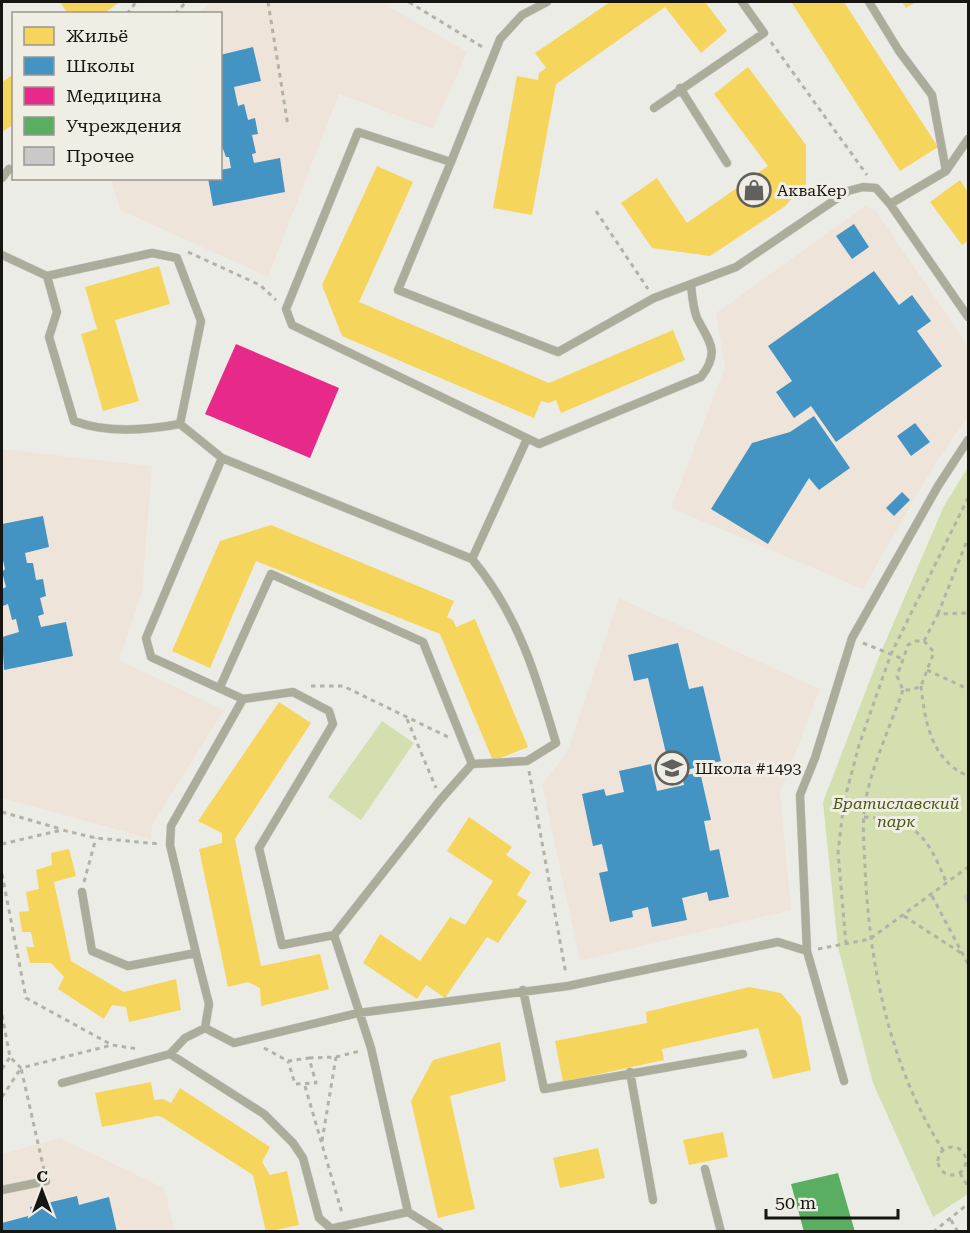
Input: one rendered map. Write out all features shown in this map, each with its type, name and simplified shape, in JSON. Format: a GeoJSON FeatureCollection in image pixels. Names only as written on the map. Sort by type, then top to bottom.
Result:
{"type":"FeatureCollection","features":[{"type":"Feature","properties":{"kind":"lane"},"geometry":{"type":"LineString","coordinates":[[547,2],[522,15],[500,39],[398,290],[558,352],[654,298],[736,267],[848,191],[863,187],[876,188],[890,204],[969,317]]}},
{"type":"Feature","properties":{"kind":"lane"},"geometry":{"type":"LineString","coordinates":[[654,108],[680,88],[765,33],[742,2]]}},
{"type":"Feature","properties":{"kind":"lane"},"geometry":{"type":"LineString","coordinates":[[869,2],[899,51],[932,95],[946,171]]}},
{"type":"Feature","properties":{"kind":"lane"},"geometry":{"type":"LineString","coordinates":[[680,88],[727,163]]}},
{"type":"Feature","properties":{"kind":"lane"},"geometry":{"type":"LineString","coordinates":[[450,162],[358,132],[286,309],[292,325],[539,444],[700,377],[711,364],[712,340],[696,316],[690,285]]}},
{"type":"Feature","properties":{"kind":"lane"},"geometry":{"type":"LineString","coordinates":[[890,204],[946,171],[969,139]]}},
{"type":"Feature","properties":{"kind":"lane"},"geometry":{"type":"LineString","coordinates":[[2,178],[9,169]]}},
{"type":"Feature","properties":{"kind":"lane"},"geometry":{"type":"LineString","coordinates":[[2,255],[47,276],[152,252],[177,258],[201,321],[180,424]]}},
{"type":"Feature","properties":{"kind":"lane"},"geometry":{"type":"LineString","coordinates":[[47,276],[57,312],[49,337],[74,422],[87,426],[154,429],[180,424],[222,458],[472,559],[491,581],[530,656],[556,742],[527,761],[472,764],[441,799],[334,935],[282,945],[259,848],[333,724],[329,711],[293,692],[243,699],[151,657],[146,638],[222,458]]}},
{"type":"Feature","properties":{"kind":"lane"},"geometry":{"type":"LineString","coordinates":[[472,559],[527,439]]}},
{"type":"Feature","properties":{"kind":"lane"},"geometry":{"type":"LineString","coordinates":[[844,1081],[807,951],[800,795],[815,758],[852,638],[938,486],[969,440]]}},
{"type":"Feature","properties":{"kind":"lane"},"geometry":{"type":"LineString","coordinates":[[220,687],[272,574],[423,642],[472,764]]}},
{"type":"Feature","properties":{"kind":"lane"},"geometry":{"type":"LineString","coordinates":[[205,1028],[208,1004],[170,845],[171,826],[178,810],[243,699]]}},
{"type":"Feature","properties":{"kind":"lane"},"geometry":{"type":"LineString","coordinates":[[82,892],[92,951],[128,966],[196,953]]}},
{"type":"Feature","properties":{"kind":"lane"},"geometry":{"type":"LineString","coordinates":[[334,935],[370,1048],[408,1212],[440,1232]]}},
{"type":"Feature","properties":{"kind":"lane"},"geometry":{"type":"LineString","coordinates":[[205,1028],[234,1043],[358,1013],[568,986],[778,942],[807,951]]}},
{"type":"Feature","properties":{"kind":"lane"},"geometry":{"type":"LineString","coordinates":[[523,990],[544,1089],[630,1072],[743,1054]]}},
{"type":"Feature","properties":{"kind":"lane"},"geometry":{"type":"LineString","coordinates":[[62,1083],[170,1054],[185,1038],[205,1028]]}},
{"type":"Feature","properties":{"kind":"lane"},"geometry":{"type":"LineString","coordinates":[[170,1054],[264,1114],[293,1143],[303,1158],[319,1218],[335,1230],[408,1212]]}},
{"type":"Feature","properties":{"kind":"lane"},"geometry":{"type":"LineString","coordinates":[[630,1072],[653,1200]]}},
{"type":"Feature","properties":{"kind":"lane"},"geometry":{"type":"LineString","coordinates":[[705,1168],[721,1232]]}},
{"type":"Feature","properties":{"kind":"lane"},"geometry":{"type":"LineString","coordinates":[[2,1190],[46,1181]]}},
{"type":"Feature","properties":{"kind":"path"},"geometry":{"type":"LineString","coordinates":[[268,2],[288,126]]}},
{"type":"Feature","properties":{"kind":"path"},"geometry":{"type":"LineString","coordinates":[[409,2],[493,54]]}},
{"type":"Feature","properties":{"kind":"path"},"geometry":{"type":"LineString","coordinates":[[765,33],[876,188]]}},
{"type":"Feature","properties":{"kind":"path"},"geometry":{"type":"LineString","coordinates":[[596,211],[654,298]]}},
{"type":"Feature","properties":{"kind":"path"},"geometry":{"type":"LineString","coordinates":[[177,258],[182,249],[260,285],[286,309]]}},
{"type":"Feature","properties":{"kind":"path"},"geometry":{"type":"LineString","coordinates":[[846,944],[838,852],[844,802],[874,695],[891,654],[969,498]]}},
{"type":"Feature","properties":{"kind":"path"},"geometry":{"type":"LineString","coordinates":[[943,1150],[922,1117],[899,1057],[870,939],[864,817],[868,789],[903,690],[897,676],[908,645],[924,641],[938,614],[969,538]]}},
{"type":"Feature","properties":{"kind":"path"},"geometry":{"type":"LineString","coordinates":[[938,614],[969,613]]}},
{"type":"Feature","properties":{"kind":"path"},"geometry":{"type":"LineString","coordinates":[[852,638],[903,659]]}},
{"type":"Feature","properties":{"kind":"path"},"geometry":{"type":"LineString","coordinates":[[924,641],[933,652],[921,686],[929,734],[953,767],[969,776]]}},
{"type":"Feature","properties":{"kind":"path"},"geometry":{"type":"LineString","coordinates":[[927,670],[969,689]]}},
{"type":"Feature","properties":{"kind":"path"},"geometry":{"type":"LineString","coordinates":[[306,686],[343,686],[465,745]]}},
{"type":"Feature","properties":{"kind":"path"},"geometry":{"type":"LineString","coordinates":[[903,690],[912,690],[921,686]]}},
{"type":"Feature","properties":{"kind":"path"},"geometry":{"type":"LineString","coordinates":[[406,718],[441,799]]}},
{"type":"Feature","properties":{"kind":"path"},"geometry":{"type":"LineString","coordinates":[[527,761],[568,986]]}},
{"type":"Feature","properties":{"kind":"path"},"geometry":{"type":"LineString","coordinates":[[2,812],[96,838],[170,845]]}},
{"type":"Feature","properties":{"kind":"path"},"geometry":{"type":"LineString","coordinates":[[864,817],[889,819],[908,824],[933,855],[947,884]]}},
{"type":"Feature","properties":{"kind":"path"},"geometry":{"type":"LineString","coordinates":[[2,844],[62,830]]}},
{"type":"Feature","properties":{"kind":"path"},"geometry":{"type":"LineString","coordinates":[[82,892],[96,838]]}},
{"type":"Feature","properties":{"kind":"path"},"geometry":{"type":"LineString","coordinates":[[807,951],[870,939],[969,867]]}},
{"type":"Feature","properties":{"kind":"path"},"geometry":{"type":"LineString","coordinates":[[2,874],[26,998],[112,1045],[147,1051]]}},
{"type":"Feature","properties":{"kind":"path"},"geometry":{"type":"LineString","coordinates":[[932,896],[969,964]]}},
{"type":"Feature","properties":{"kind":"path"},"geometry":{"type":"LineString","coordinates":[[904,916],[962,954]]}},
{"type":"Feature","properties":{"kind":"path"},"geometry":{"type":"LineString","coordinates":[[2,1015],[10,1057],[21,1068],[46,1181]]}},
{"type":"Feature","properties":{"kind":"path"},"geometry":{"type":"LineString","coordinates":[[249,1040],[288,1061],[336,1058],[370,1048]]}},
{"type":"Feature","properties":{"kind":"path"},"geometry":{"type":"LineString","coordinates":[[2,1097],[21,1068],[112,1045]]}},
{"type":"Feature","properties":{"kind":"path"},"geometry":{"type":"LineString","coordinates":[[2,1070],[10,1057]]}},
{"type":"Feature","properties":{"kind":"path"},"geometry":{"type":"LineString","coordinates":[[288,1061],[295,1084],[305,1086],[316,1083],[309,1058]]}},
{"type":"Feature","properties":{"kind":"path"},"geometry":{"type":"LineString","coordinates":[[322,1143],[336,1058]]}},
{"type":"Feature","properties":{"kind":"path"},"geometry":{"type":"LineString","coordinates":[[305,1086],[346,1227]]}},
{"type":"Feature","properties":{"kind":"path"},"geometry":{"type":"LineString","coordinates":[[955,1148],[967,1157],[960,1173],[952,1175],[940,1170],[938,1161],[943,1150],[955,1148]]}},
{"type":"Feature","properties":{"kind":"path"},"geometry":{"type":"LineString","coordinates":[[960,1173],[969,1187]]}},
{"type":"Feature","properties":{"kind":"path"},"geometry":{"type":"LineString","coordinates":[[933,1232],[969,1204]]}},
{"type":"Feature","properties":{"kind":"path"},"geometry":{"type":"LineString","coordinates":[[951,1220],[958,1232]]}},
{"type":"Feature","properties":{"kind":"shaded area"},"geometry":{"type":"Polygon","coordinates":[[[211,2],[381,2],[467,52],[433,129],[339,94],[268,277],[120,210],[111,180],[222,180],[222,12],[200,12],[211,2]]]}},
{"type":"Feature","properties":{"kind":"shaded area"},"geometry":{"type":"Polygon","coordinates":[[[865,206],[876,211],[968,346],[968,416],[930,472],[863,589],[671,508],[725,367],[716,313],[865,206]]]}},
{"type":"Feature","properties":{"kind":"shaded area"},"geometry":{"type":"Polygon","coordinates":[[[2,449],[152,466],[142,592],[119,660],[224,710],[152,825],[151,839],[2,798],[2,449]]]}},
{"type":"Feature","properties":{"kind":"shaded area","name":"Школа #1493"},"geometry":{"type":"Polygon","coordinates":[[[619,598],[820,689],[780,793],[791,910],[580,961],[542,784],[567,752],[619,598]]]}},
{"type":"Feature","properties":{"kind":"shaded area"},"geometry":{"type":"Polygon","coordinates":[[[60,1138],[164,1188],[175,1231],[2,1232],[2,1154],[60,1138]]]}},
{"type":"Feature","properties":{"kind":"green space","name":"Братиславский парк"},"geometry":{"type":"Polygon","coordinates":[[[968,467],[968,1194],[933,1217],[873,1083],[838,947],[823,802],[878,659],[944,506],[968,467]]]}},
{"type":"Feature","properties":{"kind":"green space"},"geometry":{"type":"Polygon","coordinates":[[[382,721],[414,743],[361,820],[328,797],[382,721]]]}},
{"type":"Feature","properties":{"kind":"building: Жильё"},"geometry":{"type":"Polygon","coordinates":[[[60,2],[120,2],[106,12],[67,12],[60,2]]]}},
{"type":"Feature","properties":{"kind":"building: Жильё"},"geometry":{"type":"Polygon","coordinates":[[[610,2],[705,2],[727,31],[701,53],[665,7],[556,84],[532,215],[493,208],[517,76],[538,80],[539,73],[546,68],[535,53],[610,2]]]}},
{"type":"Feature","properties":{"kind":"building: Жильё"},"geometry":{"type":"Polygon","coordinates":[[[844,2],[938,147],[900,171],[792,3],[844,2]]]}},
{"type":"Feature","properties":{"kind":"building: Жильё"},"geometry":{"type":"Polygon","coordinates":[[[902,2],[916,2],[906,8],[902,2]]]}},
{"type":"Feature","properties":{"kind":"building: Жильё"},"geometry":{"type":"Polygon","coordinates":[[[748,67],[806,145],[806,184],[784,207],[710,256],[652,248],[621,203],[657,178],[687,223],[768,166],[714,94],[748,67]]]}},
{"type":"Feature","properties":{"kind":"building: Жильё"},"geometry":{"type":"Polygon","coordinates":[[[12,75],[12,125],[2,132],[2,82],[12,75]]]}},
{"type":"Feature","properties":{"kind":"building: Жильё"},"geometry":{"type":"Polygon","coordinates":[[[377,166],[413,182],[359,302],[549,383],[673,330],[685,360],[561,413],[556,400],[549,403],[541,401],[534,418],[342,336],[322,285],[377,166]]]}},
{"type":"Feature","properties":{"kind":"building: Жильё"},"geometry":{"type":"Polygon","coordinates":[[[960,180],[968,192],[968,241],[962,245],[930,202],[960,180]]]}},
{"type":"Feature","properties":{"kind":"building: Жильё"},"geometry":{"type":"Polygon","coordinates":[[[159,266],[170,304],[115,320],[139,401],[103,411],[81,334],[97,329],[85,287],[159,266]]]}},
{"type":"Feature","properties":{"kind":"building: Жильё"},"geometry":{"type":"Polygon","coordinates":[[[271,525],[454,601],[447,617],[453,620],[456,627],[475,619],[528,747],[493,761],[440,634],[256,561],[210,668],[172,651],[220,541],[271,525]]]}},
{"type":"Feature","properties":{"kind":"building: Жильё"},"geometry":{"type":"Polygon","coordinates":[[[279,702],[311,723],[235,839],[261,966],[320,954],[329,989],[261,1006],[260,988],[248,982],[228,987],[199,849],[222,843],[222,833],[198,821],[279,702]]]}},
{"type":"Feature","properties":{"kind":"building: Жильё"},"geometry":{"type":"Polygon","coordinates":[[[469,817],[512,847],[506,855],[531,872],[517,895],[527,901],[498,943],[487,937],[445,998],[426,985],[417,999],[363,963],[380,934],[420,961],[450,917],[465,925],[493,881],[447,851],[469,817]]]}},
{"type":"Feature","properties":{"kind":"building: Жильё"},"geometry":{"type":"Polygon","coordinates":[[[69,849],[76,876],[54,882],[71,961],[124,992],[176,979],[181,1010],[129,1022],[126,1007],[112,1005],[104,1019],[58,989],[64,977],[51,963],[30,963],[26,947],[34,947],[31,932],[22,932],[19,912],[29,911],[26,892],[39,889],[36,870],[52,865],[51,853],[69,849]]]}},
{"type":"Feature","properties":{"kind":"building: Жильё"},"geometry":{"type":"Polygon","coordinates":[[[749,987],[781,993],[801,1017],[811,1070],[773,1079],[758,1028],[662,1049],[664,1060],[563,1082],[555,1041],[647,1023],[646,1012],[749,987]]]}},
{"type":"Feature","properties":{"kind":"building: Жильё"},"geometry":{"type":"Polygon","coordinates":[[[500,1042],[506,1081],[450,1096],[475,1209],[438,1218],[411,1101],[433,1060],[500,1042]]]}},
{"type":"Feature","properties":{"kind":"building: Жильё"},"geometry":{"type":"Polygon","coordinates":[[[151,1082],[154,1100],[163,1099],[171,1103],[180,1088],[270,1147],[262,1162],[270,1175],[287,1171],[299,1225],[266,1232],[253,1175],[162,1117],[157,1116],[102,1127],[95,1093],[151,1082]]]}},
{"type":"Feature","properties":{"kind":"building: Жильё"},"geometry":{"type":"Polygon","coordinates":[[[723,1132],[728,1157],[689,1165],[683,1140],[723,1132]]]}},
{"type":"Feature","properties":{"kind":"building: Жильё"},"geometry":{"type":"Polygon","coordinates":[[[598,1148],[605,1178],[560,1188],[553,1158],[598,1148]]]}},
{"type":"Feature","properties":{"kind":"building: Школы"},"geometry":{"type":"Polygon","coordinates":[[[253,47],[261,81],[234,87],[238,106],[244,104],[248,120],[255,118],[258,134],[252,135],[256,153],[252,154],[254,163],[280,158],[285,192],[213,206],[208,180],[222,180],[222,170],[231,168],[229,157],[226,157],[222,146],[222,55],[253,47]]]}},
{"type":"Feature","properties":{"kind":"building: Школы"},"geometry":{"type":"Polygon","coordinates":[[[854,224],[869,247],[852,259],[836,236],[854,224]]]}},
{"type":"Feature","properties":{"kind":"building: Школы"},"geometry":{"type":"Polygon","coordinates":[[[874,271],[899,305],[912,295],[931,321],[917,331],[942,366],[836,442],[811,406],[794,418],[776,392],[792,381],[768,346],[874,271]]]}},
{"type":"Feature","properties":{"kind":"building: Школы"},"geometry":{"type":"Polygon","coordinates":[[[814,416],[850,468],[819,490],[809,478],[768,544],[711,509],[752,443],[790,432],[814,416]]]}},
{"type":"Feature","properties":{"kind":"building: Школы"},"geometry":{"type":"Polygon","coordinates":[[[915,423],[930,442],[911,456],[897,436],[915,423]]]}},
{"type":"Feature","properties":{"kind":"building: Школы"},"geometry":{"type":"Polygon","coordinates":[[[902,492],[910,500],[894,516],[886,508],[902,492]]]}},
{"type":"Feature","properties":{"kind":"building: Школы"},"geometry":{"type":"Polygon","coordinates":[[[43,516],[49,547],[25,553],[27,563],[33,563],[36,580],[43,579],[46,596],[40,598],[44,614],[38,616],[41,627],[66,622],[73,656],[4,670],[2,637],[19,632],[16,619],[12,620],[8,604],[3,606],[2,600],[2,589],[6,587],[2,572],[5,569],[2,556],[2,524],[43,516]]]}},
{"type":"Feature","properties":{"kind":"building: Школы"},"geometry":{"type":"Polygon","coordinates":[[[678,643],[689,689],[703,686],[721,761],[671,774],[648,678],[634,681],[628,655],[678,643]]]}},
{"type":"Feature","properties":{"kind":"building: Школы"},"geometry":{"type":"Polygon","coordinates":[[[651,764],[657,791],[684,785],[682,776],[700,772],[711,820],[704,821],[710,851],[719,849],[729,897],[709,901],[707,892],[682,898],[687,920],[652,927],[648,907],[632,911],[633,917],[610,922],[599,873],[608,871],[602,844],[593,846],[582,794],[604,789],[606,796],[624,792],[619,771],[651,764]]]}},
{"type":"Feature","properties":{"kind":"building: Школы"},"geometry":{"type":"Polygon","coordinates":[[[77,1196],[79,1205],[109,1197],[117,1232],[3,1232],[2,1223],[32,1215],[30,1207],[77,1196]]]}},
{"type":"Feature","properties":{"kind":"building: Медицина"},"geometry":{"type":"Polygon","coordinates":[[[236,344],[339,388],[310,458],[205,414],[236,344]]]}},
{"type":"Feature","properties":{"kind":"building: Учреждения"},"geometry":{"type":"Polygon","coordinates":[[[838,1173],[855,1232],[804,1232],[791,1184],[838,1173]]]}},
{"type":"Feature","properties":{"kind":"building: Прочее"},"geometry":{"type":"Polygon","coordinates":[[[968,893],[968,906],[963,896],[968,893]]]}},
{"type":"Feature","properties":{"kind":"place","name":"АкваКер"},"geometry":{"type":"Point","coordinates":[754,190]}},
{"type":"Feature","properties":{"kind":"place","name":"Школа #1493"},"geometry":{"type":"Point","coordinates":[672,768]}}]}
